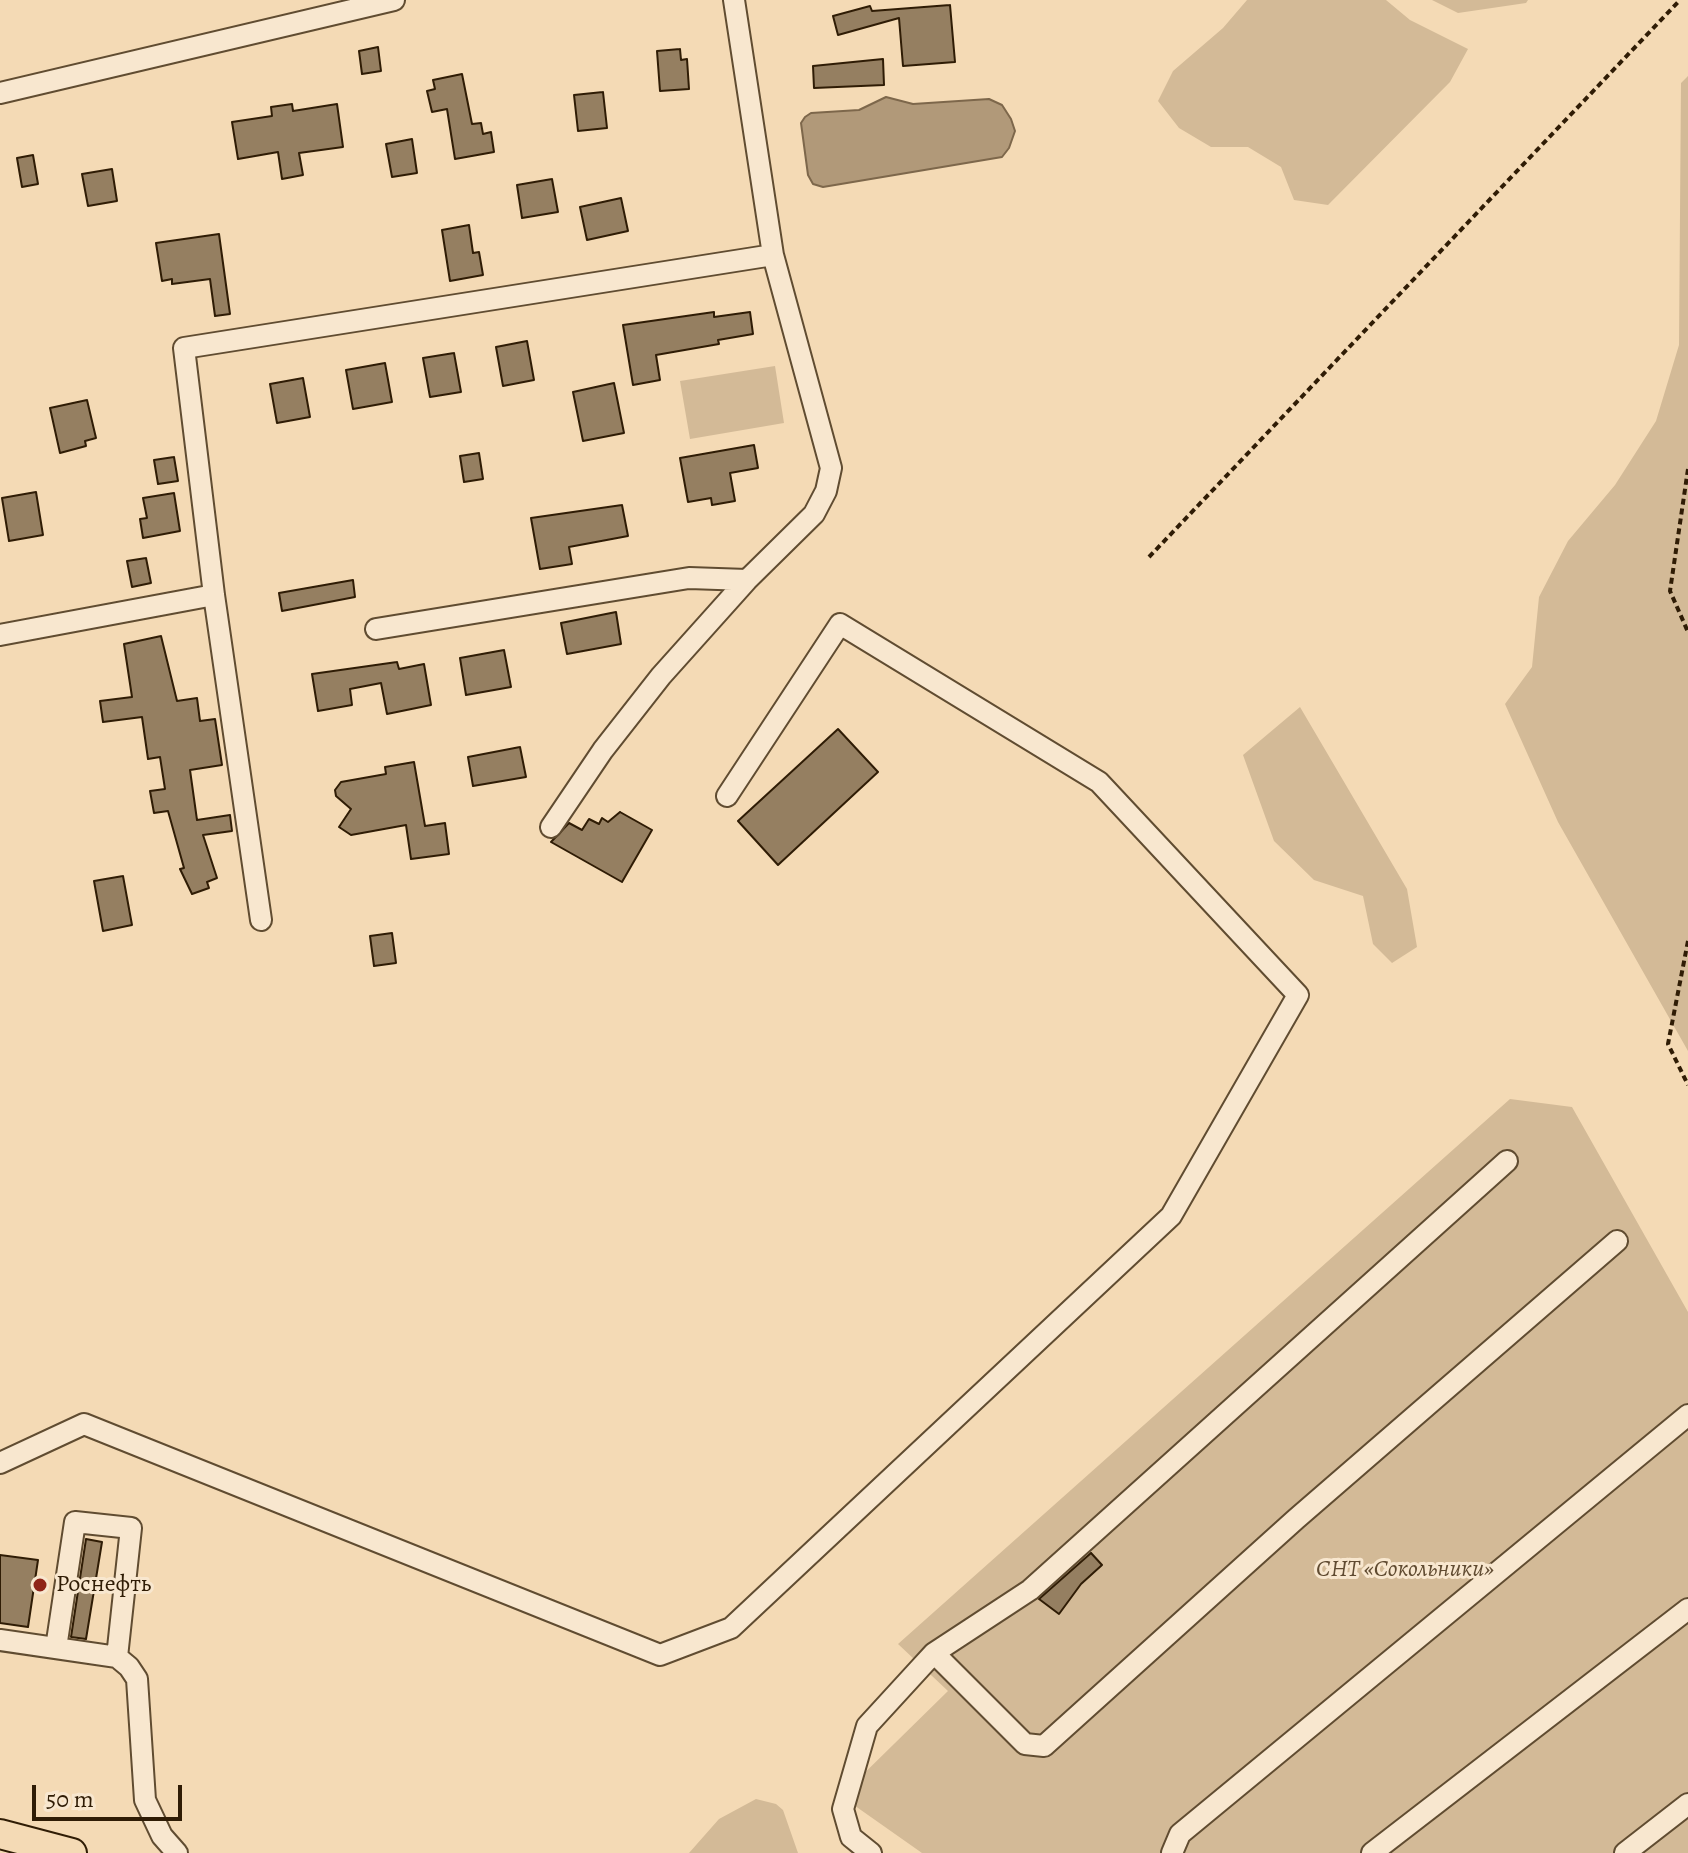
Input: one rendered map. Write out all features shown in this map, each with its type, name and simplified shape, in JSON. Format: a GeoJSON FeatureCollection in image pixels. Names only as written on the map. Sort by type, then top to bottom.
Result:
{"type":"FeatureCollection","features":[{"type":"Feature","properties":{"kind":"highway"},"geometry":{"type":"LineString","coordinates":[[0,1834],[72,1853]]}},
{"type":"Feature","properties":{"kind":"street"},"geometry":{"type":"LineString","coordinates":[[0,93],[394,0]]}},
{"type":"Feature","properties":{"kind":"street"},"geometry":{"type":"LineString","coordinates":[[551,827],[603,750],[661,676],[747,580],[814,514],[826,491],[831,468],[773,255],[734,0]]}},
{"type":"Feature","properties":{"kind":"street"},"geometry":{"type":"LineString","coordinates":[[261,920],[214,595],[184,348],[773,255]]}},
{"type":"Feature","properties":{"kind":"street"},"geometry":{"type":"LineString","coordinates":[[376,629],[689,578],[747,580]]}},
{"type":"Feature","properties":{"kind":"street"},"geometry":{"type":"LineString","coordinates":[[0,635],[214,595]]}},
{"type":"Feature","properties":{"kind":"street"},"geometry":{"type":"LineString","coordinates":[[0,1463],[84,1424],[660,1655],[731,1628],[1171,1216],[1298,995],[1099,782],[840,624],[727,796]]}},
{"type":"Feature","properties":{"kind":"street"},"geometry":{"type":"LineString","coordinates":[[871,1853],[851,1837],[843,1809],[867,1726],[934,1653],[1030,1590],[1507,1161]]}},
{"type":"Feature","properties":{"kind":"street"},"geometry":{"type":"LineString","coordinates":[[934,1653],[1025,1744],[1044,1746],[1296,1519],[1617,1241]]}},
{"type":"Feature","properties":{"kind":"street"},"geometry":{"type":"LineString","coordinates":[[1172,1853],[1180,1834],[1688,1415]]}},
{"type":"Feature","properties":{"kind":"street"},"geometry":{"type":"LineString","coordinates":[[56,1648],[75,1522],[131,1528],[117,1657]]}},
{"type":"Feature","properties":{"kind":"street"},"geometry":{"type":"LineString","coordinates":[[1372,1853],[1688,1609]]}},
{"type":"Feature","properties":{"kind":"street"},"geometry":{"type":"LineString","coordinates":[[0,1640],[117,1657],[129,1667],[137,1679],[145,1800],[162,1836],[177,1853]]}},
{"type":"Feature","properties":{"kind":"street"},"geometry":{"type":"LineString","coordinates":[[1625,1853],[1688,1804]]}},
{"type":"Feature","properties":{"kind":"path"},"geometry":{"type":"LineString","coordinates":[[1149,557],[1680,0]]}},
{"type":"Feature","properties":{"kind":"path"},"geometry":{"type":"LineString","coordinates":[[1688,469],[1670,591],[1688,632]]}},
{"type":"Feature","properties":{"kind":"path"},"geometry":{"type":"LineString","coordinates":[[1688,941],[1668,1044],[1688,1085]]}},
{"type":"Feature","properties":{"kind":"green space"},"geometry":{"type":"Polygon","coordinates":[[[1247,0],[1386,0],[1410,20],[1468,49],[1450,82],[1328,205],[1294,200],[1281,167],[1248,147],[1211,147],[1179,128],[1158,101],[1173,71],[1223,28],[1247,0]]]}},
{"type":"Feature","properties":{"kind":"green space"},"geometry":{"type":"Polygon","coordinates":[[[1432,0],[1528,0],[1526,3],[1458,13],[1432,0]]]}},
{"type":"Feature","properties":{"kind":"green space"},"geometry":{"type":"Polygon","coordinates":[[[1688,76],[1688,1051],[1558,822],[1505,704],[1532,667],[1539,597],[1568,541],[1615,485],[1656,421],[1679,345],[1681,83],[1688,76]]]}},
{"type":"Feature","properties":{"kind":"green space"},"geometry":{"type":"Polygon","coordinates":[[[775,366],[784,423],[690,439],[680,381],[775,366]]]}},
{"type":"Feature","properties":{"kind":"green space"},"geometry":{"type":"Polygon","coordinates":[[[1300,707],[1407,889],[1417,947],[1392,963],[1373,944],[1363,896],[1314,880],[1274,841],[1243,755],[1300,707]]]}},
{"type":"Feature","properties":{"kind":"green space","name":"СНТ «Сокольники»"},"geometry":{"type":"Polygon","coordinates":[[[1510,1099],[1572,1107],[1688,1312],[1688,1853],[922,1853],[841,1796],[948,1691],[898,1644],[1510,1099]]]}},
{"type":"Feature","properties":{"kind":"green space"},"geometry":{"type":"Polygon","coordinates":[[[756,1799],[776,1804],[783,1810],[798,1853],[689,1853],[719,1819],[756,1799]]]}},
{"type":"Feature","properties":{"kind":"shaded area"},"geometry":{"type":"Polygon","coordinates":[[[886,97],[913,104],[989,99],[1002,105],[1015,131],[1002,157],[823,187],[813,184],[808,175],[801,123],[805,117],[811,113],[859,110],[886,97]]]}},
{"type":"Feature","properties":{"kind":"building"},"geometry":{"type":"Polygon","coordinates":[[[950,5],[955,62],[903,66],[899,18],[838,35],[833,16],[870,6],[872,11],[950,5]]]}},
{"type":"Feature","properties":{"kind":"building"},"geometry":{"type":"Polygon","coordinates":[[[378,47],[381,71],[362,74],[359,51],[378,47]]]}},
{"type":"Feature","properties":{"kind":"building"},"geometry":{"type":"Polygon","coordinates":[[[680,49],[681,60],[687,59],[689,89],[660,91],[657,51],[680,49]]]}},
{"type":"Feature","properties":{"kind":"building"},"geometry":{"type":"Polygon","coordinates":[[[883,59],[884,85],[814,88],[813,66],[883,59]]]}},
{"type":"Feature","properties":{"kind":"building"},"geometry":{"type":"Polygon","coordinates":[[[462,74],[472,124],[481,123],[483,134],[491,132],[494,152],[455,159],[447,109],[432,112],[427,91],[435,89],[433,80],[462,74]]]}},
{"type":"Feature","properties":{"kind":"building"},"geometry":{"type":"Polygon","coordinates":[[[603,92],[607,128],[578,131],[574,95],[603,92]]]}},
{"type":"Feature","properties":{"kind":"building"},"geometry":{"type":"Polygon","coordinates":[[[292,104],[293,111],[337,104],[343,147],[299,153],[303,175],[282,179],[278,152],[238,159],[232,122],[272,116],[271,107],[292,104]]]}},
{"type":"Feature","properties":{"kind":"building"},"geometry":{"type":"Polygon","coordinates":[[[412,139],[417,173],[392,177],[386,144],[412,139]]]}},
{"type":"Feature","properties":{"kind":"building"},"geometry":{"type":"Polygon","coordinates":[[[33,155],[38,184],[22,187],[17,158],[33,155]]]}},
{"type":"Feature","properties":{"kind":"building"},"geometry":{"type":"Polygon","coordinates":[[[112,169],[117,201],[88,206],[82,174],[112,169]]]}},
{"type":"Feature","properties":{"kind":"building"},"geometry":{"type":"Polygon","coordinates":[[[552,179],[558,212],[522,218],[517,185],[552,179]]]}},
{"type":"Feature","properties":{"kind":"building"},"geometry":{"type":"Polygon","coordinates":[[[621,198],[628,231],[587,240],[580,207],[621,198]]]}},
{"type":"Feature","properties":{"kind":"building"},"geometry":{"type":"Polygon","coordinates":[[[469,225],[473,253],[479,252],[483,275],[450,281],[442,230],[469,225]]]}},
{"type":"Feature","properties":{"kind":"building"},"geometry":{"type":"Polygon","coordinates":[[[219,234],[230,314],[215,316],[210,279],[172,284],[172,279],[162,281],[156,243],[219,234]]]}},
{"type":"Feature","properties":{"kind":"building"},"geometry":{"type":"Polygon","coordinates":[[[714,312],[714,317],[750,312],[753,334],[718,340],[719,344],[656,355],[660,380],[633,385],[623,325],[714,312]]]}},
{"type":"Feature","properties":{"kind":"building"},"geometry":{"type":"Polygon","coordinates":[[[527,341],[534,380],[503,386],[496,347],[527,341]]]}},
{"type":"Feature","properties":{"kind":"building"},"geometry":{"type":"Polygon","coordinates":[[[454,353],[461,392],[430,397],[423,358],[454,353]]]}},
{"type":"Feature","properties":{"kind":"building"},"geometry":{"type":"Polygon","coordinates":[[[385,363],[392,402],[353,409],[346,370],[385,363]]]}},
{"type":"Feature","properties":{"kind":"building"},"geometry":{"type":"Polygon","coordinates":[[[303,378],[310,417],[277,423],[270,384],[303,378]]]}},
{"type":"Feature","properties":{"kind":"building"},"geometry":{"type":"Polygon","coordinates":[[[614,383],[624,433],[583,441],[573,392],[614,383]]]}},
{"type":"Feature","properties":{"kind":"building"},"geometry":{"type":"Polygon","coordinates":[[[87,400],[96,438],[85,441],[86,446],[60,453],[50,408],[87,400]]]}},
{"type":"Feature","properties":{"kind":"building"},"geometry":{"type":"Polygon","coordinates":[[[754,445],[758,468],[730,473],[735,501],[712,505],[711,498],[688,502],[680,458],[754,445]]]}},
{"type":"Feature","properties":{"kind":"building"},"geometry":{"type":"Polygon","coordinates":[[[479,453],[483,479],[464,482],[460,456],[479,453]]]}},
{"type":"Feature","properties":{"kind":"building"},"geometry":{"type":"Polygon","coordinates":[[[174,457],[178,481],[158,484],[154,460],[174,457]]]}},
{"type":"Feature","properties":{"kind":"building"},"geometry":{"type":"Polygon","coordinates":[[[36,492],[43,535],[9,541],[2,498],[36,492]]]}},
{"type":"Feature","properties":{"kind":"building"},"geometry":{"type":"Polygon","coordinates":[[[174,493],[180,531],[143,538],[140,519],[147,518],[143,498],[174,493]]]}},
{"type":"Feature","properties":{"kind":"building"},"geometry":{"type":"Polygon","coordinates":[[[622,505],[628,536],[569,547],[572,564],[540,569],[531,518],[622,505]]]}},
{"type":"Feature","properties":{"kind":"building"},"geometry":{"type":"Polygon","coordinates":[[[146,558],[151,583],[132,587],[127,561],[146,558]]]}},
{"type":"Feature","properties":{"kind":"building"},"geometry":{"type":"Polygon","coordinates":[[[353,580],[355,597],[282,611],[279,593],[353,580]]]}},
{"type":"Feature","properties":{"kind":"building"},"geometry":{"type":"Polygon","coordinates":[[[616,612],[621,644],[567,654],[561,623],[616,612]]]}},
{"type":"Feature","properties":{"kind":"building"},"geometry":{"type":"Polygon","coordinates":[[[161,636],[177,701],[197,698],[200,721],[215,719],[222,765],[190,770],[197,820],[230,815],[232,831],[203,835],[217,878],[207,882],[209,888],[192,894],[180,869],[184,868],[168,811],[154,813],[150,791],[165,789],[160,757],[148,759],[142,717],[103,722],[100,701],[132,697],[124,644],[161,636]]]}},
{"type":"Feature","properties":{"kind":"building"},"geometry":{"type":"Polygon","coordinates":[[[504,650],[511,687],[466,695],[460,658],[504,650]]]}},
{"type":"Feature","properties":{"kind":"building"},"geometry":{"type":"Polygon","coordinates":[[[397,662],[399,669],[424,664],[431,705],[387,714],[381,683],[350,689],[352,705],[318,711],[312,674],[397,662]]]}},
{"type":"Feature","properties":{"kind":"building"},"geometry":{"type":"Polygon","coordinates":[[[838,729],[878,772],[778,865],[738,821],[838,729]]]}},
{"type":"Feature","properties":{"kind":"building"},"geometry":{"type":"Polygon","coordinates":[[[520,747],[526,777],[473,786],[468,757],[520,747]]]}},
{"type":"Feature","properties":{"kind":"building"},"geometry":{"type":"Polygon","coordinates":[[[414,762],[425,826],[445,823],[449,854],[411,859],[406,825],[351,835],[339,827],[351,809],[336,796],[335,790],[341,782],[386,774],[385,767],[414,762]]]}},
{"type":"Feature","properties":{"kind":"building"},"geometry":{"type":"Polygon","coordinates":[[[620,812],[652,830],[622,882],[551,842],[569,823],[582,830],[589,819],[599,824],[602,818],[608,822],[620,812]]]}},
{"type":"Feature","properties":{"kind":"building"},"geometry":{"type":"Polygon","coordinates":[[[123,876],[132,925],[103,931],[94,881],[123,876]]]}},
{"type":"Feature","properties":{"kind":"building"},"geometry":{"type":"Polygon","coordinates":[[[392,933],[396,963],[374,966],[370,936],[392,933]]]}},
{"type":"Feature","properties":{"kind":"building"},"geometry":{"type":"Polygon","coordinates":[[[86,1539],[102,1542],[86,1639],[71,1637],[86,1539]]]}},
{"type":"Feature","properties":{"kind":"building"},"geometry":{"type":"Polygon","coordinates":[[[1091,1553],[1102,1565],[1081,1584],[1059,1614],[1039,1599],[1091,1553]]]}},
{"type":"Feature","properties":{"kind":"building"},"geometry":{"type":"Polygon","coordinates":[[[0,1555],[38,1560],[28,1627],[0,1623],[0,1555]]]}},
{"type":"Feature","properties":{"kind":"place","name":"Роснефть"},"geometry":{"type":"Point","coordinates":[40,1585]}}]}
